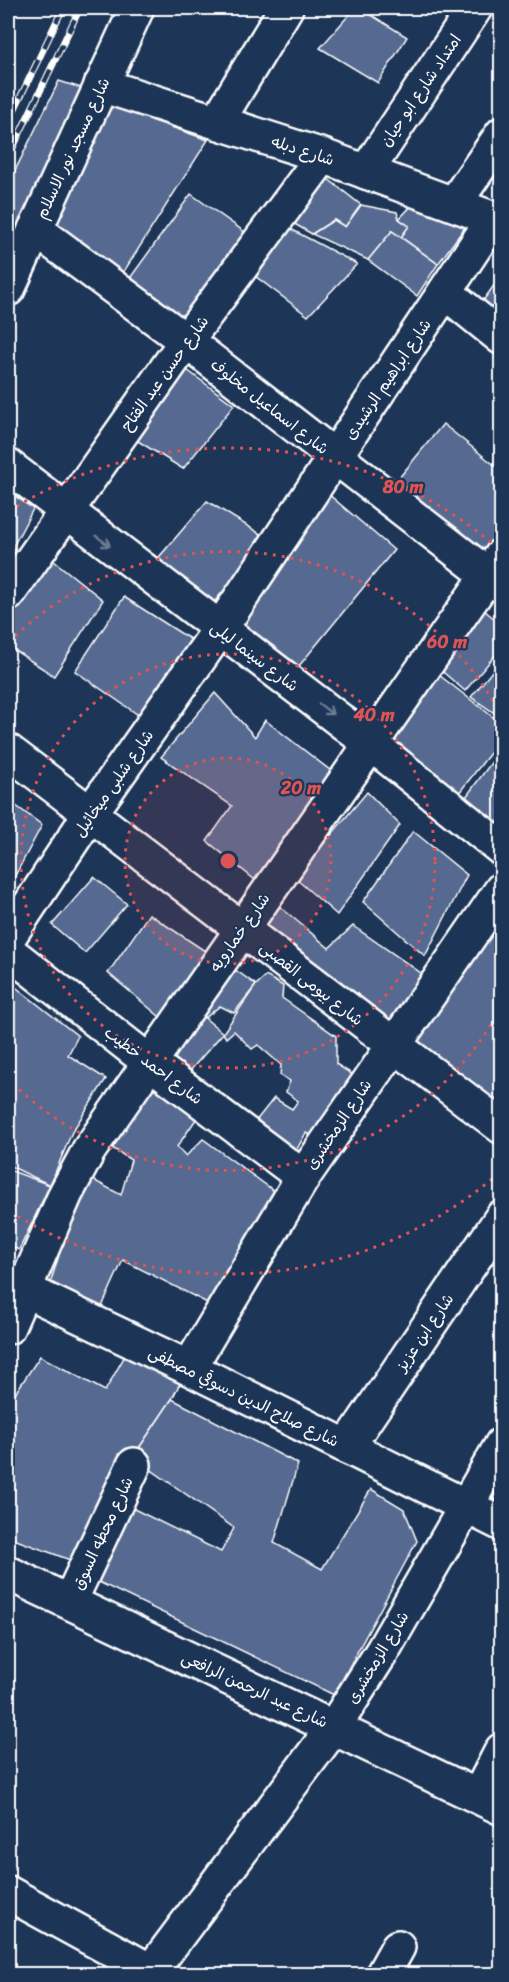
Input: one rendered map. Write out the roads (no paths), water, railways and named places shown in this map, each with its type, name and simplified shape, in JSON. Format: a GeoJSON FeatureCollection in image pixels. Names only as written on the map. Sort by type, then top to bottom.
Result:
{"type":"FeatureCollection","features":[{"type":"Feature","properties":{"kind":"street","name":"شارع مسجد نور الاسلام"},"geometry":{"type":"LineString","coordinates":[[8,288],[137,8]]}},
{"type":"Feature","properties":{"kind":"street"},"geometry":{"type":"LineString","coordinates":[[217,122],[286,8]]}},
{"type":"Feature","properties":{"kind":"street","name":"امتداد شارع ابو حيان"},"geometry":{"type":"LineString","coordinates":[[366,172],[475,8]]}},
{"type":"Feature","properties":{"kind":"street","name":"شارع دبله"},"geometry":{"type":"LineString","coordinates":[[101,85],[323,156],[498,220]]}},
{"type":"Feature","properties":{"kind":"street"},"geometry":{"type":"LineString","coordinates":[[454,204],[501,134]]}},
{"type":"Feature","properties":{"kind":"street","name":"شارع حسن عبد الفتاح"},"geometry":{"type":"LineString","coordinates":[[8,594],[186,341],[323,156]]}},
{"type":"Feature","properties":{"kind":"street","name":"شارع ابراهيم الرشيدى"},"geometry":{"type":"LineString","coordinates":[[220,629],[445,292],[498,220]]}},
{"type":"Feature","properties":{"kind":"street","name":"شارع اسماعيل مخلوف"},"geometry":{"type":"LineString","coordinates":[[35,229],[186,341],[335,457],[497,572]]}},
{"type":"Feature","properties":{"kind":"street"},"geometry":{"type":"LineString","coordinates":[[445,292],[501,338]]}},
{"type":"Feature","properties":{"kind":"street","name":"شارع سينما ليلى"},"geometry":{"type":"LineString","coordinates":[[8,466],[65,512],[371,744],[501,849]]}},
{"type":"Feature","properties":{"kind":"street","name":"شارع خمارويه"},"geometry":{"type":"LineString","coordinates":[[8,1327],[20,1274],[89,1150],[148,1061],[371,744],[497,572]]}},
{"type":"Feature","properties":{"kind":"street","name":"شارع شلبى ميخائيل"},"geometry":{"type":"LineString","coordinates":[[8,938],[90,814],[220,629]]}},
{"type":"Feature","properties":{"kind":"street","name":"شارع بيومى القصبى"},"geometry":{"type":"LineString","coordinates":[[8,751],[501,1127]]}},
{"type":"Feature","properties":{"kind":"street","name":"شارع الزمخشرى"},"geometry":{"type":"LineString","coordinates":[[189,1368],[303,1177],[392,1044],[501,889]]}},
{"type":"Feature","properties":{"kind":"street","name":"شارع احمد خطيب"},"geometry":{"type":"LineString","coordinates":[[8,951],[148,1061],[303,1177]]}},
{"type":"Feature","properties":{"kind":"street","name":"شارع ابن عزيز"},"geometry":{"type":"LineString","coordinates":[[347,1447],[501,1217]]}},
{"type":"Feature","properties":{"kind":"street","name":"شارع صلاح الدين دسوقي مصطفى"},"geometry":{"type":"LineString","coordinates":[[20,1274],[189,1368],[501,1524]]}},
{"type":"Feature","properties":{"kind":"street","name":"شارع الزمخشرى"},"geometry":{"type":"LineString","coordinates":[[152,1974],[334,1727],[383,1650],[501,1444]]}},
{"type":"Feature","properties":{"kind":"street","name":"شارع محطه السوق"},"geometry":{"type":"LineString","coordinates":[[70,1601],[134,1465]]}},
{"type":"Feature","properties":{"kind":"street","name":"شارع عبد الرحمن الرافعى"},"geometry":{"type":"LineString","coordinates":[[8,1573],[490,1802]]}},
{"type":"Feature","properties":{"kind":"street"},"geometry":{"type":"LineString","coordinates":[[490,1802],[501,1750]]}},
{"type":"Feature","properties":{"kind":"street"},"geometry":{"type":"LineString","coordinates":[[8,1893],[152,1974]]}},
{"type":"Feature","properties":{"kind":"railway"},"geometry":{"type":"LineString","coordinates":[[8,123],[63,8]]}},
{"type":"Feature","properties":{"kind":"railway"},"geometry":{"type":"LineString","coordinates":[[8,158],[80,8]]}}]}
